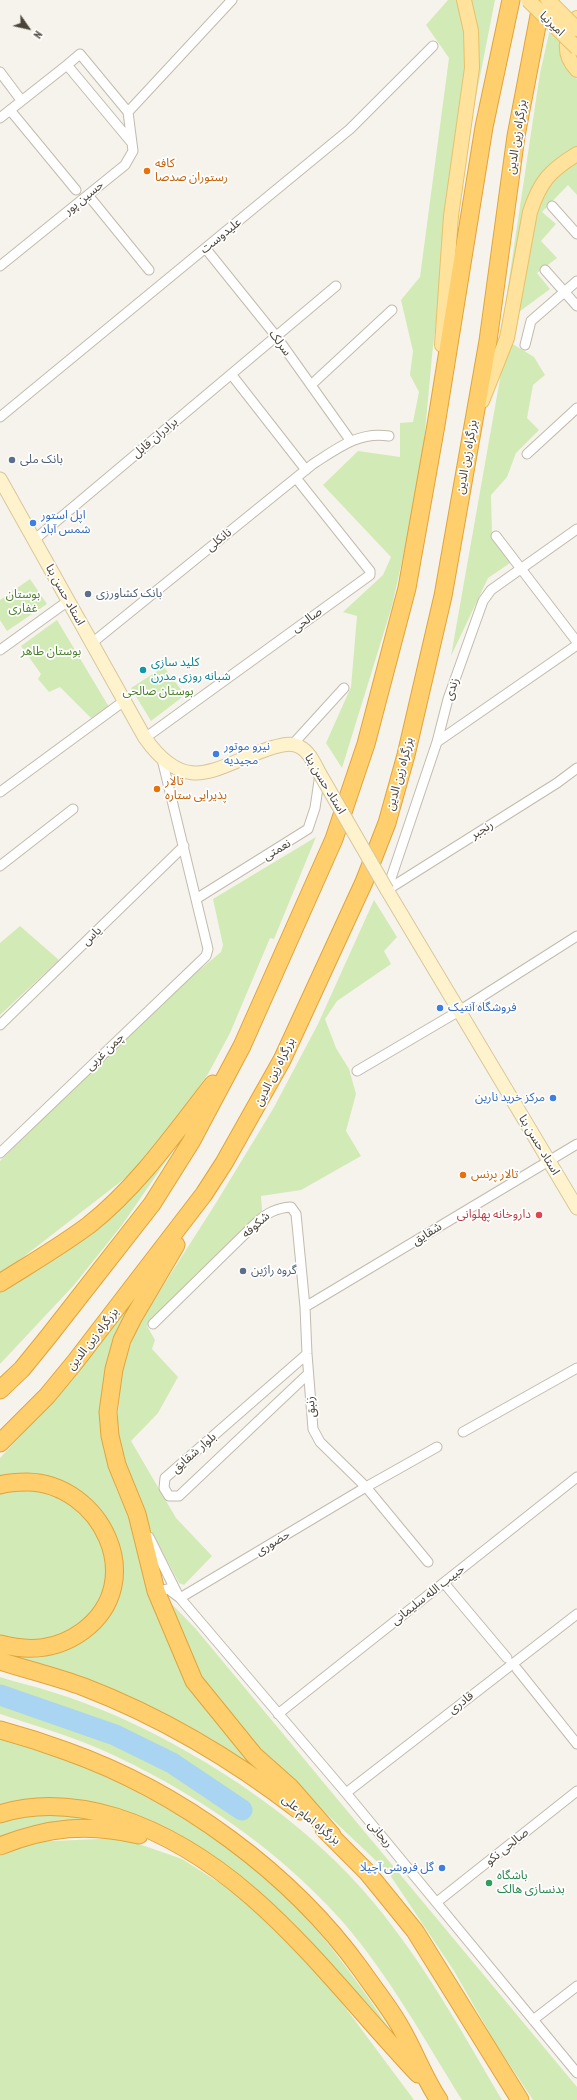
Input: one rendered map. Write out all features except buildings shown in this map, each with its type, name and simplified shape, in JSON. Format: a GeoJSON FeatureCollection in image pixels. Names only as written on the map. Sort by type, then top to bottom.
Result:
{"type":"FeatureCollection","features":[{"type":"Feature","properties":{"kind":"highway"},"geometry":{"type":"LineString","coordinates":[[0,1390],[22,1369],[44,1343],[152,1204],[191,1142],[242,1046],[334,838],[366,744],[407,588],[436,425],[484,127],[511,0]]}},
{"type":"Feature","properties":{"kind":"highway","name":"بزرگراه زین الدین"},"geometry":{"type":"LineString","coordinates":[[0,1442],[47,1396],[75,1362],[204,1194],[252,1116],[282,1060],[364,882],[387,823],[406,755],[443,596],[488,341],[516,136],[542,0]]}},
{"type":"Feature","properties":{"kind":"highway"},"geometry":{"type":"LineString","coordinates":[[0,1283],[90,1224],[134,1183],[163,1149],[242,1046]]}},
{"type":"Feature","properties":{"kind":"highway"},"geometry":{"type":"LineString","coordinates":[[204,1194],[160,1275],[133,1318],[122,1340],[114,1369],[108,1412],[110,1436],[117,1465],[137,1514],[156,1591],[194,1681],[254,1755],[290,1788],[332,1835]]}},
{"type":"Feature","properties":{"kind":"highway"},"geometry":{"type":"LineString","coordinates":[[0,1485],[9,1482],[38,1482],[70,1495],[98,1521],[107,1536],[113,1552],[115,1570],[114,1588],[108,1605],[90,1626],[75,1638],[59,1645],[45,1648],[16,1648],[0,1644]]}},
{"type":"Feature","properties":{"kind":"highway","name":"بزرگراه امام علی"},"geometry":{"type":"LineString","coordinates":[[0,1661],[83,1687],[160,1720],[230,1760],[332,1835],[379,1886],[415,1931],[520,2100]]}},
{"type":"Feature","properties":{"kind":"highway"},"geometry":{"type":"LineString","coordinates":[[0,1730],[67,1751],[153,1791],[202,1821],[274,1875],[315,1914],[361,1969],[401,2028],[429,2085],[439,2100]]}},
{"type":"Feature","properties":{"kind":"highway"},"geometry":{"type":"LineString","coordinates":[[0,1814],[44,1806],[91,1811],[146,1828],[213,1865],[253,1896],[286,1927],[429,2085]]}},
{"type":"Feature","properties":{"kind":"highway"},"geometry":{"type":"LineString","coordinates":[[0,1846],[15,1840],[58,1830],[90,1827],[117,1830],[178,1845]]}},
{"type":"Feature","properties":{"kind":"main road"},"geometry":{"type":"LineString","coordinates":[[436,425],[451,216],[472,68],[471,31],[464,0]]}},
{"type":"Feature","properties":{"kind":"main road","name":"امیرنیا"},"geometry":{"type":"LineString","coordinates":[[528,0],[577,48]]}},
{"type":"Feature","properties":{"kind":"main road","name":"امیرنیا"},"geometry":{"type":"LineString","coordinates":[[548,0],[577,29]]}},
{"type":"Feature","properties":{"kind":"main road"},"geometry":{"type":"LineString","coordinates":[[577,18],[570,31],[566,53],[569,61],[577,70]]}},
{"type":"Feature","properties":{"kind":"main road"},"geometry":{"type":"LineString","coordinates":[[472,430],[506,338],[530,212],[536,196],[548,175],[563,162],[577,154]]}},
{"type":"Feature","properties":{"kind":"main road","name":"استاد حسن بنا"},"geometry":{"type":"LineString","coordinates":[[0,479],[145,738],[162,759],[172,767],[179,770],[200,773],[209,772],[228,766],[265,750],[286,744],[294,744],[307,752],[387,890],[577,1208]]}},
{"type":"Feature","properties":{"kind":"street"},"geometry":{"type":"LineString","coordinates":[[0,118],[80,54],[128,112],[232,0]]}},
{"type":"Feature","properties":{"kind":"street","name":"علیدوست"},"geometry":{"type":"LineString","coordinates":[[0,417],[350,129],[433,46]]}},
{"type":"Feature","properties":{"kind":"street"},"geometry":{"type":"LineString","coordinates":[[67,65],[133,144]]}},
{"type":"Feature","properties":{"kind":"street"},"geometry":{"type":"LineString","coordinates":[[0,72],[21,100]]}},
{"type":"Feature","properties":{"kind":"street"},"geometry":{"type":"LineString","coordinates":[[10,110],[76,190]]}},
{"type":"Feature","properties":{"kind":"street","name":"حسین پور"},"geometry":{"type":"LineString","coordinates":[[0,266],[125,165],[133,150],[128,112]]}},
{"type":"Feature","properties":{"kind":"street"},"geometry":{"type":"LineString","coordinates":[[88,195],[149,270]]}},
{"type":"Feature","properties":{"kind":"street"},"geometry":{"type":"LineString","coordinates":[[552,206],[577,234]]}},
{"type":"Feature","properties":{"kind":"street","name":"سرلک"},"geometry":{"type":"LineString","coordinates":[[206,249],[276,336],[350,440]]}},
{"type":"Feature","properties":{"kind":"street"},"geometry":{"type":"LineString","coordinates":[[545,270],[577,306]]}},
{"type":"Feature","properties":{"kind":"street"},"geometry":{"type":"LineString","coordinates":[[525,345],[531,321],[577,281]]}},
{"type":"Feature","properties":{"kind":"street","name":"برادران قابل"},"geometry":{"type":"LineString","coordinates":[[34,540],[336,286]]}},
{"type":"Feature","properties":{"kind":"street"},"geometry":{"type":"LineString","coordinates":[[311,385],[392,310]]}},
{"type":"Feature","properties":{"kind":"street"},"geometry":{"type":"LineString","coordinates":[[231,374],[306,470]]}},
{"type":"Feature","properties":{"kind":"street"},"geometry":{"type":"LineString","coordinates":[[527,454],[577,408]]}},
{"type":"Feature","properties":{"kind":"street"},"geometry":{"type":"LineString","coordinates":[[350,440],[377,434],[389,436]]}},
{"type":"Feature","properties":{"kind":"street","name":"نانکلی"},"geometry":{"type":"LineString","coordinates":[[92,643],[306,470],[350,440]]}},
{"type":"Feature","properties":{"kind":"street","name":"صالحی"},"geometry":{"type":"LineString","coordinates":[[145,738],[370,575],[370,571],[296,478]]}},
{"type":"Feature","properties":{"kind":"street","name":"زندی"},"geometry":{"type":"LineString","coordinates":[[387,890],[437,742],[448,699],[483,601],[491,590],[577,529]]}},
{"type":"Feature","properties":{"kind":"street"},"geometry":{"type":"LineString","coordinates":[[496,536],[577,642]]}},
{"type":"Feature","properties":{"kind":"street"},"geometry":{"type":"LineString","coordinates":[[0,650],[68,601]]}},
{"type":"Feature","properties":{"kind":"street"},"geometry":{"type":"LineString","coordinates":[[437,742],[577,645]]}},
{"type":"Feature","properties":{"kind":"street"},"geometry":{"type":"LineString","coordinates":[[294,744],[344,688]]}},
{"type":"Feature","properties":{"kind":"street"},"geometry":{"type":"LineString","coordinates":[[0,792],[124,701]]}},
{"type":"Feature","properties":{"kind":"street"},"geometry":{"type":"LineString","coordinates":[[162,759],[196,899]]}},
{"type":"Feature","properties":{"kind":"street","name":"رنجبر"},"geometry":{"type":"LineString","coordinates":[[387,890],[550,787],[577,768]]}},
{"type":"Feature","properties":{"kind":"street","name":"نعمتی"},"geometry":{"type":"LineString","coordinates":[[196,899],[308,829],[315,808],[320,774]]}},
{"type":"Feature","properties":{"kind":"street"},"geometry":{"type":"LineString","coordinates":[[0,866],[73,810]]}},
{"type":"Feature","properties":{"kind":"street","name":"یاس"},"geometry":{"type":"LineString","coordinates":[[0,1025],[184,846]]}},
{"type":"Feature","properties":{"kind":"street","name":"چمن غربی"},"geometry":{"type":"LineString","coordinates":[[0,1153],[206,956],[208,950],[196,899]]}},
{"type":"Feature","properties":{"kind":"street"},"geometry":{"type":"LineString","coordinates":[[357,1071],[459,1011],[577,936]]}},
{"type":"Feature","properties":{"kind":"street","name":"شقایق"},"geometry":{"type":"LineString","coordinates":[[305,1307],[577,1144]]}},
{"type":"Feature","properties":{"kind":"street","name":"شکوفه"},"geometry":{"type":"LineString","coordinates":[[153,1324],[256,1223],[269,1212],[281,1207],[291,1206],[296,1214],[305,1307]]}},
{"type":"Feature","properties":{"kind":"street","name":"زنبق"},"geometry":{"type":"LineString","coordinates":[[305,1307],[308,1374],[313,1429],[320,1442],[366,1487],[428,1562]]}},
{"type":"Feature","properties":{"kind":"street","name":"بلوار شقایق"},"geometry":{"type":"LineString","coordinates":[[307,1354],[165,1478],[164,1488],[169,1496],[179,1496],[308,1374]]}},
{"type":"Feature","properties":{"kind":"street"},"geometry":{"type":"LineString","coordinates":[[463,1432],[577,1368]]}},
{"type":"Feature","properties":{"kind":"street","name":"حضوری"},"geometry":{"type":"LineString","coordinates":[[180,1598],[366,1487],[437,1447]]}},
{"type":"Feature","properties":{"kind":"street","name":"حبیب الله سلیمانی"},"geometry":{"type":"LineString","coordinates":[[278,1714],[577,1477]]}},
{"type":"Feature","properties":{"kind":"street"},"geometry":{"type":"LineString","coordinates":[[137,1514],[180,1598]]}},
{"type":"Feature","properties":{"kind":"street"},"geometry":{"type":"LineString","coordinates":[[444,1582],[507,1658]]}},
{"type":"Feature","properties":{"kind":"street"},"geometry":{"type":"LineString","coordinates":[[156,1591],[168,1589],[180,1598]]}},
{"type":"Feature","properties":{"kind":"street","name":"ریحانی"},"geometry":{"type":"LineString","coordinates":[[180,1598],[346,1793],[577,2073]]}},
{"type":"Feature","properties":{"kind":"street","name":"قادری"},"geometry":{"type":"LineString","coordinates":[[346,1793],[577,1614]]}},
{"type":"Feature","properties":{"kind":"street"},"geometry":{"type":"LineString","coordinates":[[517,1669],[577,1744]]}},
{"type":"Feature","properties":{"kind":"street","name":"صالحی نکو"},"geometry":{"type":"LineString","coordinates":[[437,1902],[577,1791]]}},
{"type":"Feature","properties":{"kind":"street"},"geometry":{"type":"LineString","coordinates":[[533,2020],[577,1986]]}},
{"type":"Feature","properties":{"kind":"green space"},"geometry":{"type":"Polygon","coordinates":[[[448,0],[458,0],[464,21],[466,67],[432,356],[421,475],[392,606],[342,768],[326,743],[351,687],[357,616],[343,612],[383,575],[391,557],[323,485],[358,451],[400,457],[400,423],[413,422],[419,392],[410,375],[413,351],[401,300],[420,277],[449,58],[426,25],[448,0]]]}},
{"type":"Feature","properties":{"kind":"green space"},"geometry":{"type":"Polygon","coordinates":[[[470,0],[495,0],[472,117],[452,244],[470,0]]]}},
{"type":"Feature","properties":{"kind":"green space"},"geometry":{"type":"Polygon","coordinates":[[[550,29],[561,40],[561,58],[568,70],[577,79],[577,148],[542,173],[500,340],[540,73],[550,29]]]}},
{"type":"Feature","properties":{"kind":"green space"},"geometry":{"type":"Polygon","coordinates":[[[577,161],[577,195],[568,185],[542,212],[556,224],[541,241],[557,258],[537,273],[550,289],[519,312],[537,212],[549,183],[577,161]]]}},
{"type":"Feature","properties":{"kind":"green space"},"geometry":{"type":"Polygon","coordinates":[[[511,343],[534,357],[545,375],[533,385],[527,418],[539,430],[516,453],[507,477],[491,495],[492,536],[513,561],[488,578],[451,656],[501,373],[511,343]]]}},
{"type":"Feature","properties":{"kind":"green space","name":"بوستان غفاری"},"geometry":{"type":"Polygon","coordinates":[[[30,579],[47,604],[7,631],[0,620],[0,600],[30,579]]]}},
{"type":"Feature","properties":{"kind":"green space","name":"بوستان طاهر"},"geometry":{"type":"Polygon","coordinates":[[[57,620],[109,707],[91,718],[60,687],[49,692],[38,679],[41,674],[21,646],[57,620]]]}},
{"type":"Feature","properties":{"kind":"green space","name":"بوستان صالحی"},"geometry":{"type":"Polygon","coordinates":[[[164,667],[185,695],[151,721],[131,688],[164,667]]]}},
{"type":"Feature","properties":{"kind":"green space"},"geometry":{"type":"Polygon","coordinates":[[[316,837],[274,939],[270,938],[230,1033],[208,1074],[171,1126],[137,1169],[0,1275],[0,1161],[166,998],[221,952],[223,945],[213,899],[316,837]]]}},
{"type":"Feature","properties":{"kind":"green space"},"geometry":{"type":"Polygon","coordinates":[[[374,900],[397,937],[384,951],[391,964],[337,1001],[325,1019],[336,1048],[349,1069],[356,1094],[346,1131],[361,1156],[301,1190],[261,1196],[262,1211],[147,1326],[155,1340],[152,1349],[178,1377],[158,1413],[131,1441],[176,1518],[212,1556],[184,1585],[179,1583],[144,1517],[121,1458],[117,1423],[122,1368],[138,1325],[216,1203],[273,1109],[318,1024],[374,900]]]}},
{"type":"Feature","properties":{"kind":"green space"},"geometry":{"type":"Polygon","coordinates":[[[20,926],[59,960],[0,1015],[0,943],[20,926]]]}},
{"type":"Feature","properties":{"kind":"green space"},"geometry":{"type":"Polygon","coordinates":[[[173,1151],[122,1225],[74,1285],[0,1364],[0,1290],[108,1218],[173,1151]]]}},
{"type":"Feature","properties":{"kind":"green space"},"geometry":{"type":"Polygon","coordinates":[[[147,1283],[125,1318],[107,1457],[116,1488],[130,1519],[170,1644],[287,1790],[211,1739],[163,1713],[140,1702],[94,1684],[0,1652],[27,1654],[104,1620],[117,1600],[121,1585],[86,1501],[0,1480],[0,1458],[74,1378],[147,1283]]]}},
{"type":"Feature","properties":{"kind":"green space"},"geometry":{"type":"Polygon","coordinates":[[[46,1490],[75,1503],[98,1533],[111,1571],[89,1620],[48,1642],[0,1639],[0,1491],[46,1490]]]}},
{"type":"Feature","properties":{"kind":"green space"},"geometry":{"type":"Polygon","coordinates":[[[163,1595],[195,1628],[577,2087],[577,2100],[533,2100],[496,2044],[454,1971],[388,1872],[243,1735],[211,1697],[163,1595]]]}},
{"type":"Feature","properties":{"kind":"green space"},"geometry":{"type":"Polygon","coordinates":[[[0,1677],[46,1690],[95,1707],[154,1734],[223,1773],[257,1796],[320,1847],[348,1874],[392,1926],[442,1998],[502,2100],[462,2100],[391,1985],[375,1963],[342,1921],[289,1869],[230,1822],[199,1801],[166,1782],[134,1765],[88,1744],[0,1714],[0,1677]]]}},
{"type":"Feature","properties":{"kind":"green space"},"geometry":{"type":"Polygon","coordinates":[[[0,1737],[77,1765],[115,1781],[201,1829],[254,1868],[299,1910],[330,1946],[359,1984],[413,2063],[289,1925],[143,1820],[0,1809],[0,1737]]]}},
{"type":"Feature","properties":{"kind":"green space"},"geometry":{"type":"Polygon","coordinates":[[[58,1811],[124,1825],[0,1841],[0,1818],[58,1811]]]}},
{"type":"Feature","properties":{"kind":"green space"},"geometry":{"type":"Polygon","coordinates":[[[122,1838],[182,1859],[245,1899],[333,1991],[414,2100],[0,2100],[0,1856],[30,1842],[122,1838]]]}},
{"type":"Feature","properties":{"kind":"waterway"},"geometry":{"type":"LineString","coordinates":[[0,1695],[115,1735],[172,1763],[242,1810]]}},
{"type":"Feature","properties":{"kind":"place","name":"کافه رستوران صدصا"},"geometry":{"type":"Point","coordinates":[147,171]}},
{"type":"Feature","properties":{"kind":"place","name":"بانک ملی"},"geometry":{"type":"Point","coordinates":[12,460]}},
{"type":"Feature","properties":{"kind":"place","name":"اپل استور شمس آباد"},"geometry":{"type":"Point","coordinates":[33,523]}},
{"type":"Feature","properties":{"kind":"place","name":"بانک کشاورزی"},"geometry":{"type":"Point","coordinates":[88,594]}},
{"type":"Feature","properties":{"kind":"place","name":"کلید سازی شبانه روزی مدرن"},"geometry":{"type":"Point","coordinates":[143,670]}},
{"type":"Feature","properties":{"kind":"place","name":"نیرو موتور مجیدیه"},"geometry":{"type":"Point","coordinates":[216,754]}},
{"type":"Feature","properties":{"kind":"place","name":"تالار پذیرایی ستاره"},"geometry":{"type":"Point","coordinates":[157,789]}},
{"type":"Feature","properties":{"kind":"place","name":"فروشگاه آنتیک"},"geometry":{"type":"Point","coordinates":[440,1008]}},
{"type":"Feature","properties":{"kind":"place","name":"مرکز خرید نارین"},"geometry":{"type":"Point","coordinates":[553,1098]}},
{"type":"Feature","properties":{"kind":"place","name":"تالار پرنس"},"geometry":{"type":"Point","coordinates":[463,1175]}},
{"type":"Feature","properties":{"kind":"place","name":"داروخانه پهلوانی"},"geometry":{"type":"Point","coordinates":[539,1215]}},
{"type":"Feature","properties":{"kind":"place","name":"گروه راژین"},"geometry":{"type":"Point","coordinates":[243,1271]}},
{"type":"Feature","properties":{"kind":"place","name":"گل فروشی آچیلا"},"geometry":{"type":"Point","coordinates":[442,1868]}},
{"type":"Feature","properties":{"kind":"place","name":"باشگاه بدنسازی هالک"},"geometry":{"type":"Point","coordinates":[489,1883]}}]}
